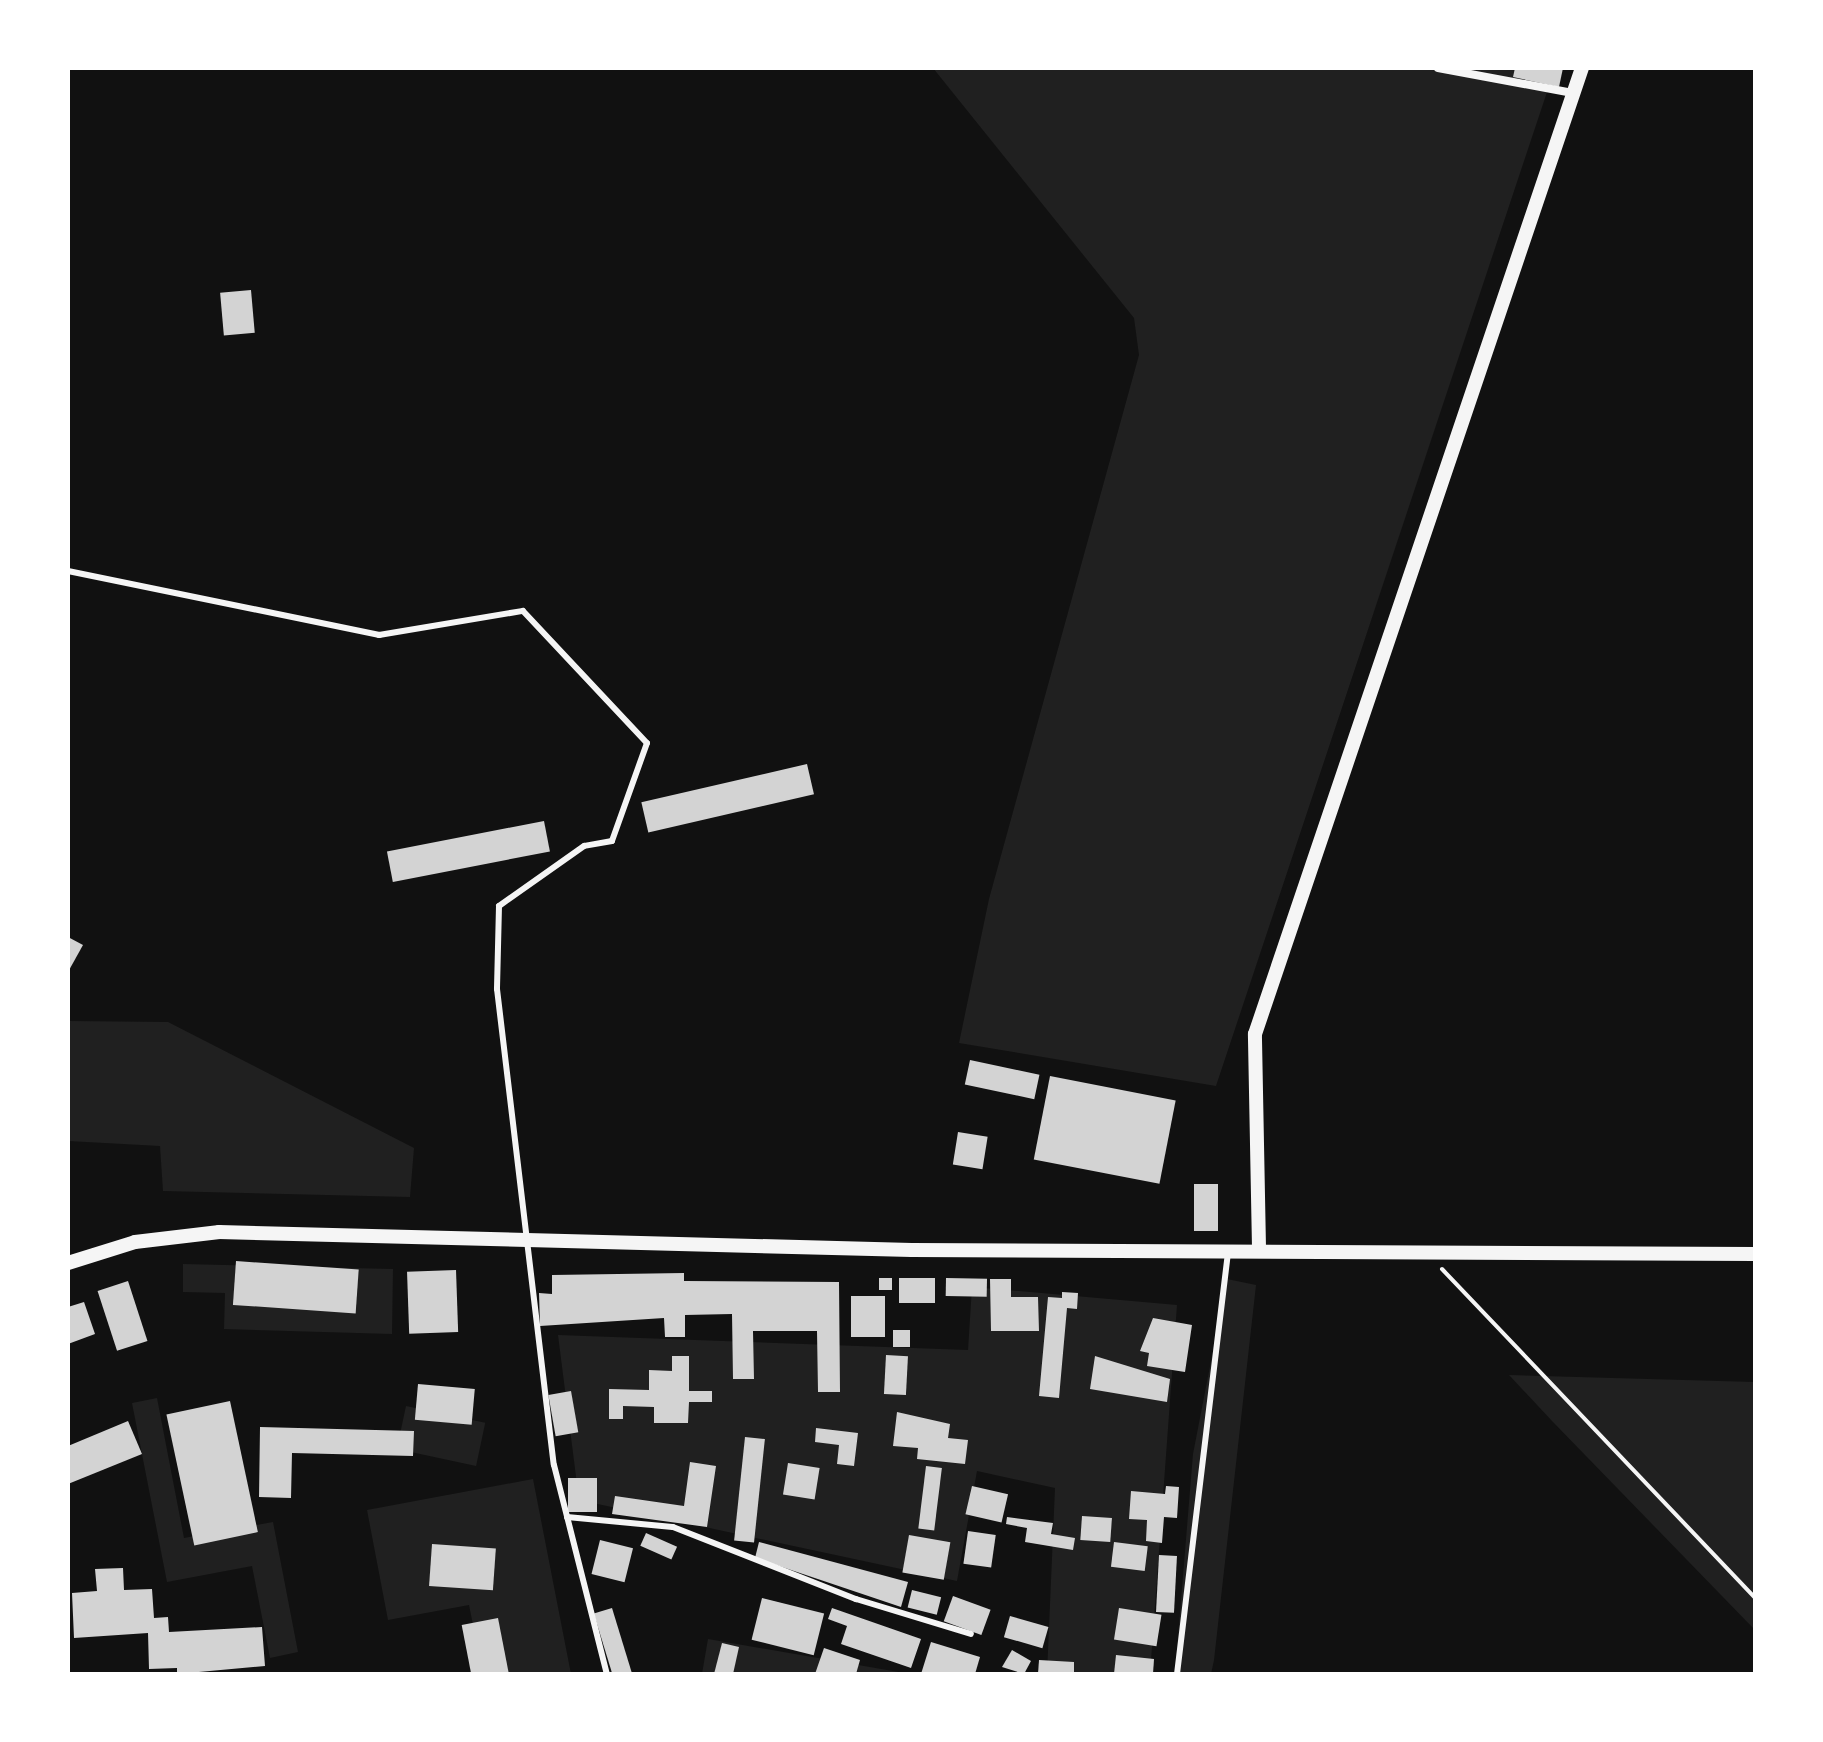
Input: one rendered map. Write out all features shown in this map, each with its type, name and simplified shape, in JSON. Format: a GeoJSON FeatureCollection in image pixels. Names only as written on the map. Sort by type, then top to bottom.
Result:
{"type":"FeatureCollection","features":[{"type":"Feature","properties":{"kind":"street"},"geometry":{"type":"LineString","coordinates":[[1438,68],[1573,93]]}},
{"type":"Feature","properties":{"kind":"street"},"geometry":{"type":"LineString","coordinates":[[1259,1248],[1253,1083],[1259,1020],[1582,68]]}},
{"type":"Feature","properties":{"kind":"street"},"geometry":{"type":"LineString","coordinates":[[68,1263],[135,1242],[219,1232],[527,1241],[1755,1254]]}},
{"type":"Feature","properties":{"kind":"lane"},"geometry":{"type":"LineString","coordinates":[[68,571],[379,635],[523,611],[647,743],[612,841],[584,846],[499,906],[497,989],[518,1117],[527,1241],[554,1465],[607,1674]]}},
{"type":"Feature","properties":{"kind":"lane"},"geometry":{"type":"LineString","coordinates":[[1177,1674],[1229,1248]]}},
{"type":"Feature","properties":{"kind":"lane"},"geometry":{"type":"LineString","coordinates":[[567,1517],[673,1527],[856,1599],[971,1634]]}},
{"type":"Feature","properties":{"kind":"path"},"geometry":{"type":"LineString","coordinates":[[1430,1250],[1448,1279],[1755,1598]]}},
{"type":"Feature","properties":{"kind":"shaded area"},"geometry":{"type":"Polygon","coordinates":[[[933,68],[1555,68],[1216,1086],[959,1043],[989,899],[1139,355],[1134,318],[933,68]]]}},
{"type":"Feature","properties":{"kind":"shaded area"},"geometry":{"type":"Polygon","coordinates":[[[68,1021],[168,1022],[414,1148],[410,1197],[163,1191],[160,1146],[68,1141],[68,1021]]]}},
{"type":"Feature","properties":{"kind":"shaded area"},"geometry":{"type":"Polygon","coordinates":[[[183,1264],[393,1269],[392,1334],[224,1329],[225,1293],[183,1292],[183,1264]]]}},
{"type":"Feature","properties":{"kind":"shaded area"},"geometry":{"type":"Polygon","coordinates":[[[1227,1279],[1256,1285],[1214,1660],[1211,1674],[1175,1674],[1193,1454],[1227,1279]]]}},
{"type":"Feature","properties":{"kind":"shaded area"},"geometry":{"type":"Polygon","coordinates":[[[972,1287],[1177,1305],[1150,1674],[1047,1674],[1055,1488],[977,1471],[957,1581],[579,1500],[558,1335],[968,1350],[972,1287]]]}},
{"type":"Feature","properties":{"kind":"shaded area"},"geometry":{"type":"Polygon","coordinates":[[[1509,1375],[1755,1382],[1755,1630],[1553,1422],[1509,1375]]]}},
{"type":"Feature","properties":{"kind":"shaded area"},"geometry":{"type":"Polygon","coordinates":[[[157,1398],[184,1538],[273,1522],[298,1652],[270,1658],[252,1566],[167,1582],[132,1403],[157,1398]]]}},
{"type":"Feature","properties":{"kind":"shaded area"},"geometry":{"type":"Polygon","coordinates":[[[406,1406],[485,1423],[476,1466],[397,1449],[406,1406]]]}},
{"type":"Feature","properties":{"kind":"shaded area"},"geometry":{"type":"Polygon","coordinates":[[[533,1479],[571,1674],[483,1674],[469,1605],[388,1620],[367,1510],[533,1479]]]}},
{"type":"Feature","properties":{"kind":"shaded area"},"geometry":{"type":"Polygon","coordinates":[[[708,1639],[910,1674],[702,1674],[708,1639]]]}},
{"type":"Feature","properties":{"kind":"building"},"geometry":{"type":"Polygon","coordinates":[[[1515,68],[1563,68],[1559,87],[1513,77],[1515,68]]]}},
{"type":"Feature","properties":{"kind":"building"},"geometry":{"type":"Polygon","coordinates":[[[251,290],[255,333],[224,336],[220,293],[251,290]]]}},
{"type":"Feature","properties":{"kind":"building"},"geometry":{"type":"Polygon","coordinates":[[[807,764],[814,794],[648,832],[641,802],[807,764]]]}},
{"type":"Feature","properties":{"kind":"building"},"geometry":{"type":"Polygon","coordinates":[[[544,821],[550,851],[393,882],[387,852],[544,821]]]}},
{"type":"Feature","properties":{"kind":"building"},"geometry":{"type":"Polygon","coordinates":[[[68,937],[83,945],[68,972],[68,937]]]}},
{"type":"Feature","properties":{"kind":"building"},"geometry":{"type":"Polygon","coordinates":[[[970,1060],[1039,1075],[1034,1099],[965,1084],[970,1060]]]}},
{"type":"Feature","properties":{"kind":"building"},"geometry":{"type":"Polygon","coordinates":[[[1050,1076],[1176,1100],[1159,1184],[1034,1159],[1050,1076]]]}},
{"type":"Feature","properties":{"kind":"building"},"geometry":{"type":"Polygon","coordinates":[[[958,1132],[988,1137],[982,1169],[953,1165],[958,1132]]]}},
{"type":"Feature","properties":{"kind":"building"},"geometry":{"type":"Polygon","coordinates":[[[1194,1184],[1218,1184],[1218,1231],[1194,1231],[1194,1184]]]}},
{"type":"Feature","properties":{"kind":"building"},"geometry":{"type":"Polygon","coordinates":[[[236,1261],[359,1270],[356,1313],[233,1305],[236,1261]]]}},
{"type":"Feature","properties":{"kind":"building"},"geometry":{"type":"Polygon","coordinates":[[[456,1270],[458,1332],[409,1334],[407,1272],[456,1270]]]}},
{"type":"Feature","properties":{"kind":"building"},"geometry":{"type":"Polygon","coordinates":[[[684,1273],[684,1281],[839,1282],[840,1392],[818,1392],[817,1331],[753,1331],[754,1379],[733,1379],[732,1314],[685,1315],[685,1337],[665,1337],[664,1318],[540,1326],[539,1293],[552,1294],[552,1275],[684,1273]]]}},
{"type":"Feature","properties":{"kind":"building"},"geometry":{"type":"Polygon","coordinates":[[[879,1278],[892,1278],[892,1290],[879,1290],[879,1278]]]}},
{"type":"Feature","properties":{"kind":"building"},"geometry":{"type":"Polygon","coordinates":[[[899,1278],[935,1278],[935,1303],[899,1303],[899,1278]]]}},
{"type":"Feature","properties":{"kind":"building"},"geometry":{"type":"Polygon","coordinates":[[[946,1278],[987,1279],[987,1297],[946,1296],[946,1278]]]}},
{"type":"Feature","properties":{"kind":"building"},"geometry":{"type":"Polygon","coordinates":[[[990,1279],[1011,1279],[1011,1297],[1038,1297],[1039,1331],[991,1331],[990,1279]]]}},
{"type":"Feature","properties":{"kind":"building"},"geometry":{"type":"Polygon","coordinates":[[[128,1281],[147,1341],[117,1351],[98,1291],[128,1281]]]}},
{"type":"Feature","properties":{"kind":"building"},"geometry":{"type":"Polygon","coordinates":[[[1062,1292],[1078,1293],[1077,1309],[1067,1308],[1059,1398],[1039,1396],[1048,1297],[1062,1298],[1062,1292]]]}},
{"type":"Feature","properties":{"kind":"building"},"geometry":{"type":"Polygon","coordinates":[[[851,1296],[885,1296],[885,1337],[851,1337],[851,1296]]]}},
{"type":"Feature","properties":{"kind":"building"},"geometry":{"type":"Polygon","coordinates":[[[84,1302],[95,1334],[68,1344],[68,1307],[84,1302]]]}},
{"type":"Feature","properties":{"kind":"building"},"geometry":{"type":"Polygon","coordinates":[[[1153,1318],[1192,1325],[1185,1372],[1147,1366],[1149,1353],[1140,1351],[1153,1318]]]}},
{"type":"Feature","properties":{"kind":"building"},"geometry":{"type":"Polygon","coordinates":[[[893,1330],[910,1330],[910,1347],[893,1347],[893,1330]]]}},
{"type":"Feature","properties":{"kind":"building"},"geometry":{"type":"Polygon","coordinates":[[[886,1355],[908,1356],[906,1395],[884,1394],[886,1355]]]}},
{"type":"Feature","properties":{"kind":"building"},"geometry":{"type":"Polygon","coordinates":[[[672,1356],[689,1356],[689,1391],[712,1391],[712,1402],[689,1402],[688,1423],[654,1423],[654,1407],[623,1406],[623,1419],[609,1419],[609,1389],[649,1390],[649,1370],[672,1371],[672,1356]]]}},
{"type":"Feature","properties":{"kind":"building"},"geometry":{"type":"Polygon","coordinates":[[[1095,1356],[1170,1379],[1167,1402],[1090,1389],[1095,1356]]]}},
{"type":"Feature","properties":{"kind":"building"},"geometry":{"type":"Polygon","coordinates":[[[418,1384],[475,1389],[472,1425],[415,1420],[418,1384]]]}},
{"type":"Feature","properties":{"kind":"building"},"geometry":{"type":"Polygon","coordinates":[[[571,1391],[578,1432],[556,1436],[548,1395],[571,1391]]]}},
{"type":"Feature","properties":{"kind":"building"},"geometry":{"type":"Polygon","coordinates":[[[230,1401],[258,1532],[194,1546],[166,1415],[230,1401]]]}},
{"type":"Feature","properties":{"kind":"building"},"geometry":{"type":"Polygon","coordinates":[[[897,1412],[950,1424],[948,1438],[968,1440],[965,1464],[917,1459],[918,1448],[893,1446],[897,1412]]]}},
{"type":"Feature","properties":{"kind":"building"},"geometry":{"type":"Polygon","coordinates":[[[128,1421],[142,1454],[68,1484],[68,1446],[128,1421]]]}},
{"type":"Feature","properties":{"kind":"building"},"geometry":{"type":"Polygon","coordinates":[[[260,1427],[414,1431],[413,1456],[292,1453],[291,1498],[259,1497],[260,1427]]]}},
{"type":"Feature","properties":{"kind":"building"},"geometry":{"type":"Polygon","coordinates":[[[816,1428],[858,1433],[854,1466],[837,1464],[839,1445],[815,1442],[816,1428]]]}},
{"type":"Feature","properties":{"kind":"building"},"geometry":{"type":"Polygon","coordinates":[[[745,1437],[765,1439],[754,1543],[734,1540],[745,1437]]]}},
{"type":"Feature","properties":{"kind":"building"},"geometry":{"type":"Polygon","coordinates":[[[690,1462],[716,1466],[707,1527],[612,1514],[615,1496],[684,1506],[690,1462]]]}},
{"type":"Feature","properties":{"kind":"building"},"geometry":{"type":"Polygon","coordinates":[[[788,1463],[820,1468],[815,1500],[783,1495],[788,1463]]]}},
{"type":"Feature","properties":{"kind":"building"},"geometry":{"type":"Polygon","coordinates":[[[926,1466],[942,1468],[934,1530],[918,1529],[926,1466]]]}},
{"type":"Feature","properties":{"kind":"building"},"geometry":{"type":"Polygon","coordinates":[[[568,1478],[597,1478],[597,1512],[568,1512],[568,1478]]]}},
{"type":"Feature","properties":{"kind":"building"},"geometry":{"type":"Polygon","coordinates":[[[972,1486],[1008,1494],[1002,1523],[965,1514],[972,1486]]]}},
{"type":"Feature","properties":{"kind":"building"},"geometry":{"type":"Polygon","coordinates":[[[1166,1486],[1179,1487],[1177,1518],[1164,1517],[1162,1543],[1146,1541],[1147,1520],[1129,1519],[1131,1491],[1165,1494],[1166,1486]]]}},
{"type":"Feature","properties":{"kind":"building"},"geometry":{"type":"Polygon","coordinates":[[[1082,1516],[1112,1518],[1110,1542],[1080,1540],[1082,1516]]]}},
{"type":"Feature","properties":{"kind":"building"},"geometry":{"type":"Polygon","coordinates":[[[1007,1517],[1053,1523],[1051,1534],[1075,1538],[1073,1550],[1025,1542],[1027,1528],[1006,1524],[1007,1517]]]}},
{"type":"Feature","properties":{"kind":"building"},"geometry":{"type":"Polygon","coordinates":[[[968,1531],[996,1535],[991,1568],[963,1564],[968,1531]]]}},
{"type":"Feature","properties":{"kind":"building"},"geometry":{"type":"Polygon","coordinates":[[[646,1533],[677,1547],[671,1560],[640,1546],[646,1533]]]}},
{"type":"Feature","properties":{"kind":"building"},"geometry":{"type":"Polygon","coordinates":[[[909,1535],[950,1542],[944,1580],[902,1572],[909,1535]]]}},
{"type":"Feature","properties":{"kind":"building"},"geometry":{"type":"Polygon","coordinates":[[[600,1540],[633,1548],[625,1582],[592,1574],[600,1540]]]}},
{"type":"Feature","properties":{"kind":"building"},"geometry":{"type":"Polygon","coordinates":[[[759,1542],[908,1582],[901,1607],[755,1558],[759,1542]]]}},
{"type":"Feature","properties":{"kind":"building"},"geometry":{"type":"Polygon","coordinates":[[[1114,1542],[1148,1546],[1145,1571],[1111,1567],[1114,1542]]]}},
{"type":"Feature","properties":{"kind":"building"},"geometry":{"type":"Polygon","coordinates":[[[432,1544],[496,1548],[493,1590],[429,1586],[432,1544]]]}},
{"type":"Feature","properties":{"kind":"building"},"geometry":{"type":"Polygon","coordinates":[[[1159,1555],[1177,1556],[1174,1613],[1156,1612],[1159,1555]]]}},
{"type":"Feature","properties":{"kind":"building"},"geometry":{"type":"Polygon","coordinates":[[[123,1568],[124,1590],[152,1589],[154,1618],[168,1617],[169,1632],[262,1627],[265,1666],[177,1674],[177,1668],[149,1669],[148,1633],[74,1638],[72,1593],[97,1591],[95,1569],[123,1568]]]}},
{"type":"Feature","properties":{"kind":"building"},"geometry":{"type":"Polygon","coordinates":[[[912,1590],[941,1597],[937,1615],[908,1607],[912,1590]]]}},
{"type":"Feature","properties":{"kind":"building"},"geometry":{"type":"Polygon","coordinates":[[[953,1596],[991,1610],[981,1635],[944,1621],[953,1596]]]}},
{"type":"Feature","properties":{"kind":"building"},"geometry":{"type":"Polygon","coordinates":[[[762,1598],[824,1613],[814,1655],[752,1640],[762,1598]]]}},
{"type":"Feature","properties":{"kind":"building"},"geometry":{"type":"Polygon","coordinates":[[[612,1608],[632,1674],[612,1674],[594,1614],[612,1608]]]}},
{"type":"Feature","properties":{"kind":"building"},"geometry":{"type":"Polygon","coordinates":[[[832,1608],[921,1639],[911,1668],[841,1644],[847,1626],[828,1619],[832,1608]]]}},
{"type":"Feature","properties":{"kind":"building"},"geometry":{"type":"Polygon","coordinates":[[[1119,1608],[1161,1615],[1156,1646],[1114,1640],[1119,1608]]]}},
{"type":"Feature","properties":{"kind":"building"},"geometry":{"type":"Polygon","coordinates":[[[1010,1616],[1048,1627],[1042,1648],[1004,1637],[1010,1616]]]}},
{"type":"Feature","properties":{"kind":"building"},"geometry":{"type":"Polygon","coordinates":[[[498,1618],[509,1674],[471,1674],[462,1625],[498,1618]]]}},
{"type":"Feature","properties":{"kind":"building"},"geometry":{"type":"Polygon","coordinates":[[[931,1642],[980,1657],[975,1674],[921,1674],[931,1642]]]}},
{"type":"Feature","properties":{"kind":"building"},"geometry":{"type":"Polygon","coordinates":[[[722,1643],[739,1647],[733,1674],[714,1674],[722,1643]]]}},
{"type":"Feature","properties":{"kind":"building"},"geometry":{"type":"Polygon","coordinates":[[[824,1648],[860,1660],[856,1674],[815,1674],[824,1648]]]}},
{"type":"Feature","properties":{"kind":"building"},"geometry":{"type":"Polygon","coordinates":[[[1012,1650],[1031,1661],[1024,1674],[1002,1667],[1012,1650]]]}},
{"type":"Feature","properties":{"kind":"building"},"geometry":{"type":"Polygon","coordinates":[[[1116,1655],[1154,1659],[1153,1674],[1114,1674],[1116,1655]]]}},
{"type":"Feature","properties":{"kind":"building"},"geometry":{"type":"Polygon","coordinates":[[[1039,1660],[1074,1662],[1074,1674],[1038,1674],[1039,1660]]]}}]}
